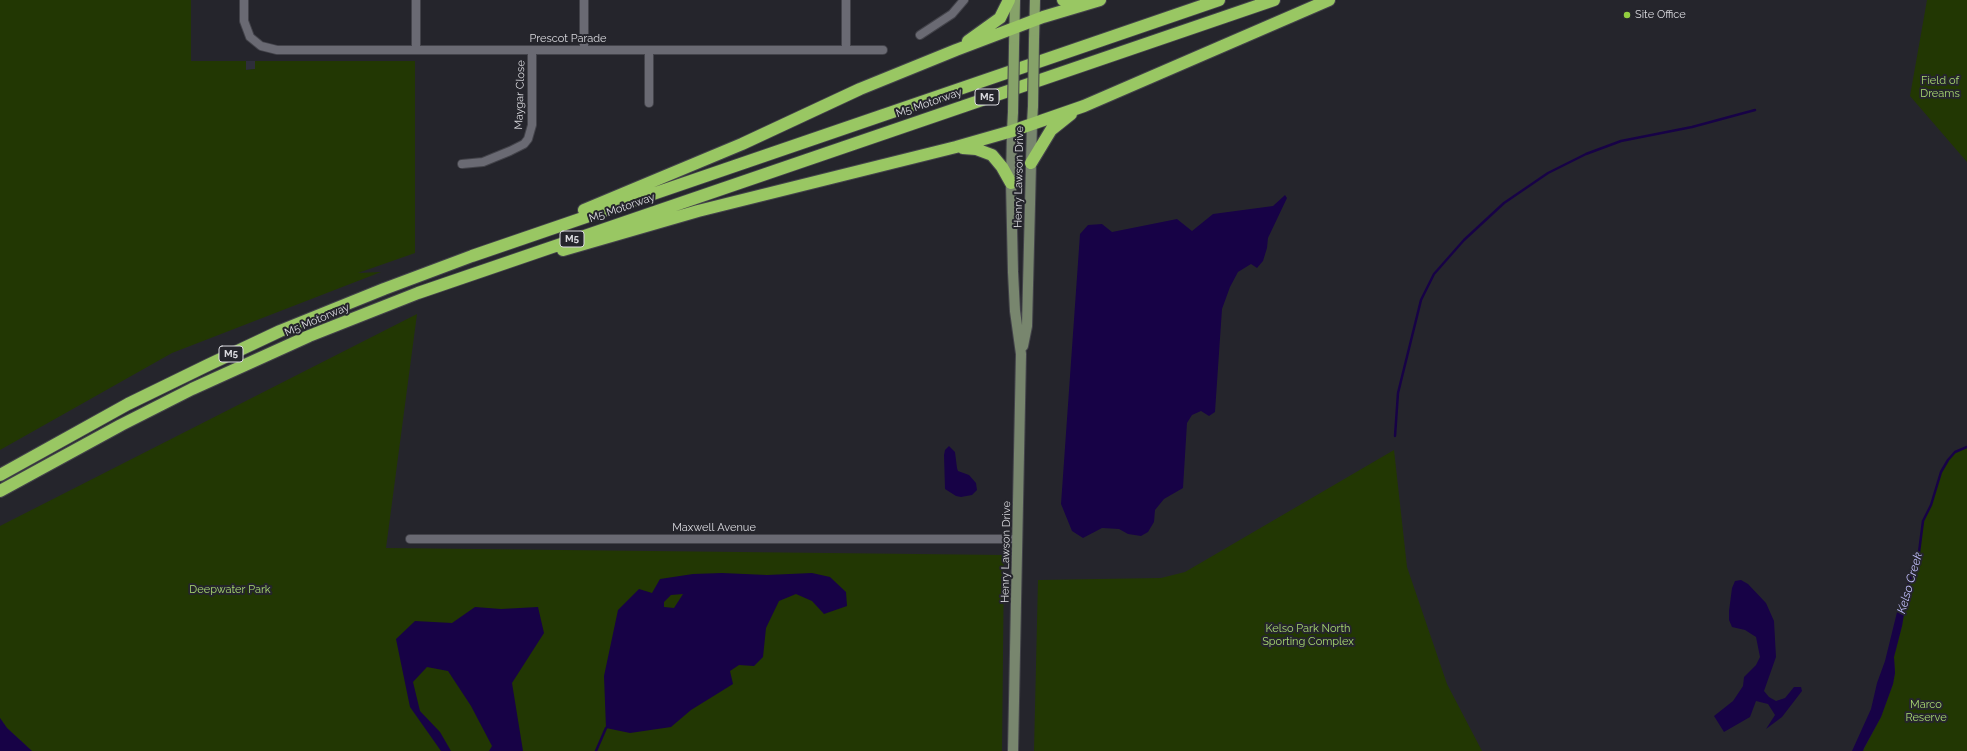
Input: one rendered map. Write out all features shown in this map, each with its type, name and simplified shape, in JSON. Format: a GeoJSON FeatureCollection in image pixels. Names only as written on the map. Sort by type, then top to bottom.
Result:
{"type":"FeatureCollection","features":[{"type":"Feature","properties":{"kind":"highway"},"geometry":{"type":"LineString","coordinates":[[956,50],[1000,18],[1009,0]]}},
{"type":"Feature","properties":{"kind":"highway"},"geometry":{"type":"LineString","coordinates":[[1063,0],[1080,2],[1099,0]]}},
{"type":"Feature","properties":{"kind":"highway"},"geometry":{"type":"LineString","coordinates":[[472,256],[742,144],[860,89],[956,50],[1099,0]]}},
{"type":"Feature","properties":{"kind":"highway","name":"M5 Motorway"},"geometry":{"type":"LineString","coordinates":[[0,475],[128,404],[208,364],[295,325],[472,256],[1219,0]]}},
{"type":"Feature","properties":{"kind":"highway","name":"M5 Motorway"},"geometry":{"type":"LineString","coordinates":[[0,491],[121,425],[192,389],[309,336],[444,283],[1274,0]]}},
{"type":"Feature","properties":{"kind":"highway"},"geometry":{"type":"LineString","coordinates":[[444,283],[692,212],[956,147],[1012,131],[1084,106],[1329,0]]}},
{"type":"Feature","properties":{"kind":"highway"},"geometry":{"type":"LineString","coordinates":[[1031,163],[1051,130],[1084,106]]}},
{"type":"Feature","properties":{"kind":"highway"},"geometry":{"type":"LineString","coordinates":[[956,147],[976,149],[992,155],[1002,167],[1011,183]]}},
{"type":"Feature","properties":{"kind":"main road","name":"Henry Lawson Drive"},"geometry":{"type":"LineString","coordinates":[[1013,751],[1021,354],[1015,310],[1011,183],[1015,0]]}},
{"type":"Feature","properties":{"kind":"main road","name":"Henry Lawson Drive"},"geometry":{"type":"LineString","coordinates":[[1021,354],[1027,326],[1035,0]]}},
{"type":"Feature","properties":{"kind":"street","name":"Prescot Parade"},"geometry":{"type":"LineString","coordinates":[[244,0],[246,29],[254,42],[268,49],[277,50],[883,50]]}},
{"type":"Feature","properties":{"kind":"street"},"geometry":{"type":"LineString","coordinates":[[416,0],[416,50]]}},
{"type":"Feature","properties":{"kind":"street"},"geometry":{"type":"LineString","coordinates":[[584,0],[584,50]]}},
{"type":"Feature","properties":{"kind":"street"},"geometry":{"type":"LineString","coordinates":[[846,0],[846,50]]}},
{"type":"Feature","properties":{"kind":"street"},"geometry":{"type":"LineString","coordinates":[[920,35],[952,14],[964,0]]}},
{"type":"Feature","properties":{"kind":"street","name":"Maygar Close"},"geometry":{"type":"LineString","coordinates":[[462,164],[482,162],[510,152],[524,144],[528,139],[532,126],[532,50]]}},
{"type":"Feature","properties":{"kind":"street"},"geometry":{"type":"LineString","coordinates":[[649,50],[649,103]]}},
{"type":"Feature","properties":{"kind":"street","name":"Maxwell Avenue"},"geometry":{"type":"LineString","coordinates":[[410,539],[1018,539]]}},
{"type":"Feature","properties":{"kind":"shaded area"},"geometry":{"type":"Polygon","coordinates":[[[246,61],[255,61],[255,69],[246,70],[246,61]]]}},
{"type":"Feature","properties":{"kind":"shaded area"},"geometry":{"type":"Polygon","coordinates":[[[1285,195],[1287,198],[1268,238],[1263,261],[1257,268],[1251,264],[1238,272],[1230,287],[1222,309],[1215,412],[1209,416],[1201,411],[1192,415],[1187,423],[1183,488],[1164,499],[1155,510],[1154,522],[1148,532],[1141,536],[1128,534],[1119,529],[1102,528],[1083,538],[1072,531],[1061,504],[1080,234],[1088,225],[1102,224],[1112,232],[1177,219],[1192,231],[1213,214],[1273,206],[1285,195]]]}},
{"type":"Feature","properties":{"kind":"shaded area"},"geometry":{"type":"Polygon","coordinates":[[[949,446],[955,452],[958,471],[969,475],[976,483],[977,490],[972,495],[961,497],[956,496],[945,489],[944,455],[945,450],[949,446]]]}},
{"type":"Feature","properties":{"kind":"shaded area"},"geometry":{"type":"Polygon","coordinates":[[[722,573],[767,575],[812,573],[830,577],[846,592],[847,606],[824,614],[812,601],[796,594],[779,601],[766,628],[763,657],[754,666],[739,665],[730,671],[733,684],[691,710],[671,727],[630,733],[606,728],[604,676],[618,610],[639,589],[652,593],[660,579],[693,574],[722,573]],[[683,594],[671,595],[664,602],[664,607],[674,608],[683,594]]]}},
{"type":"Feature","properties":{"kind":"shaded area"},"geometry":{"type":"Polygon","coordinates":[[[1741,580],[1748,584],[1766,603],[1774,621],[1776,657],[1764,691],[1769,697],[1776,701],[1785,698],[1794,687],[1801,687],[1802,691],[1782,717],[1766,729],[1775,715],[1768,704],[1756,701],[1750,717],[1724,732],[1714,716],[1733,701],[1743,686],[1744,677],[1756,665],[1760,657],[1756,637],[1745,630],[1732,627],[1729,620],[1732,588],[1735,581],[1741,580]]]}},
{"type":"Feature","properties":{"kind":"shaded area"},"geometry":{"type":"Polygon","coordinates":[[[1906,590],[1907,596],[1902,626],[1894,657],[1895,673],[1893,684],[1881,717],[1863,751],[1852,751],[1871,709],[1898,608],[1906,590]]]}},
{"type":"Feature","properties":{"kind":"shaded area"},"geometry":{"type":"Polygon","coordinates":[[[475,607],[501,609],[538,607],[544,633],[512,683],[523,751],[489,751],[492,746],[471,706],[448,671],[427,667],[413,682],[420,711],[440,732],[451,751],[441,751],[410,707],[396,639],[415,621],[452,623],[475,607]]]}},
{"type":"Feature","properties":{"kind":"shaded area"},"geometry":{"type":"Polygon","coordinates":[[[0,718],[7,728],[32,751],[0,751],[0,718]]]}},
{"type":"Feature","properties":{"kind":"green space"},"geometry":{"type":"Polygon","coordinates":[[[0,0],[191,0],[191,61],[246,61],[246,70],[255,69],[255,61],[415,61],[415,253],[358,273],[381,272],[172,353],[0,450],[0,0]]]}},
{"type":"Feature","properties":{"kind":"green space","name":"Field of Dreams"},"geometry":{"type":"Polygon","coordinates":[[[1927,0],[1967,0],[1967,162],[1910,96],[1927,0]]]}},
{"type":"Feature","properties":{"kind":"green space","name":"Deepwater Park"},"geometry":{"type":"Polygon","coordinates":[[[417,314],[386,548],[1004,555],[1002,751],[32,751],[7,728],[0,718],[0,526],[417,314]]]}},
{"type":"Feature","properties":{"kind":"green space","name":"Marco Reserve"},"geometry":{"type":"Polygon","coordinates":[[[1967,447],[1967,751],[1863,751],[1881,717],[1893,684],[1895,673],[1894,657],[1902,626],[1907,596],[1906,590],[1918,560],[1923,521],[1931,505],[1941,472],[1948,460],[1955,452],[1967,447]]]}},
{"type":"Feature","properties":{"kind":"green space","name":"Kelso Park North Sporting Complex"},"geometry":{"type":"Polygon","coordinates":[[[1394,450],[1407,567],[1447,684],[1482,751],[1034,751],[1038,580],[1161,578],[1185,572],[1394,450]]]}},
{"type":"Feature","properties":{"kind":"waterway"},"geometry":{"type":"LineString","coordinates":[[1395,436],[1398,393],[1421,300],[1434,274],[1464,240],[1504,203],[1548,173],[1586,154],[1621,141],[1692,127],[1755,110]]}},
{"type":"Feature","properties":{"kind":"waterway","name":"Kelso Creek"},"geometry":{"type":"LineString","coordinates":[[1905,593],[1918,560],[1923,521],[1931,505],[1941,472],[1955,452],[1967,447]]}},
{"type":"Feature","properties":{"kind":"waterway"},"geometry":{"type":"LineString","coordinates":[[596,751],[606,728]]}},
{"type":"Feature","properties":{"kind":"place","name":"Site Office"},"geometry":{"type":"Point","coordinates":[1627,15]}}]}
